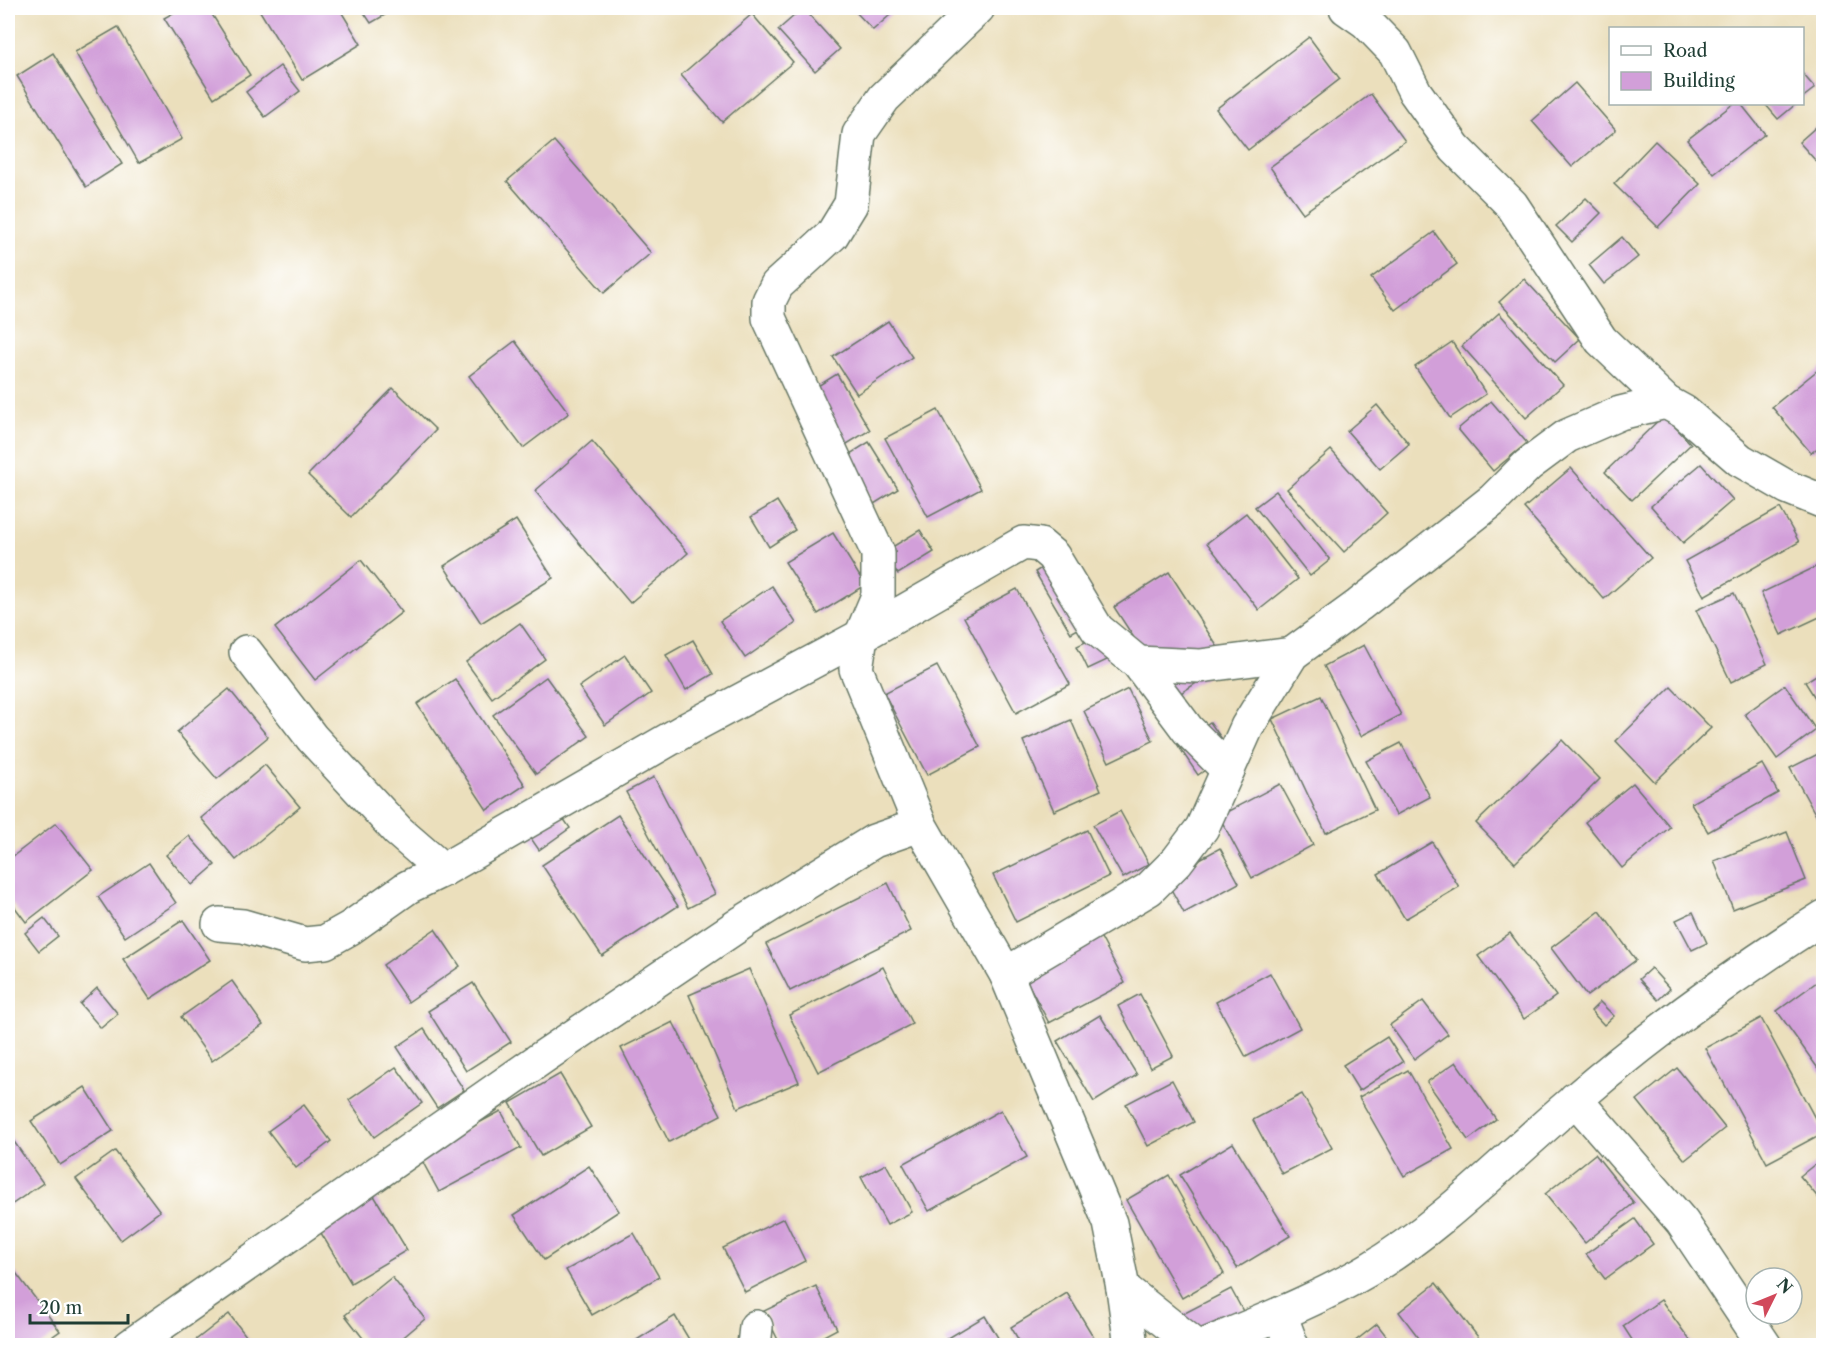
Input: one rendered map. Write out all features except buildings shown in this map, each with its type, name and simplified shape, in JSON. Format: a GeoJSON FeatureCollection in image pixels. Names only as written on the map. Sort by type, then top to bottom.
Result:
{"type":"FeatureCollection","features":[{"type":"Feature","properties":{"kind":"street"},"geometry":{"type":"LineString","coordinates":[[978,8],[884,98],[859,134],[851,204],[832,235],[777,285],[770,302],[768,318],[878,553],[878,596],[861,636],[856,669],[920,825],[1006,974],[1110,1223],[1123,1288],[1131,1346]]}},
{"type":"Feature","properties":{"kind":"street"},"geometry":{"type":"LineString","coordinates":[[1346,8],[1366,22],[1395,52],[1415,92],[1455,148],[1512,205],[1601,340],[1666,402],[1684,412],[1740,460],[1787,487],[1824,502]]}},
{"type":"Feature","properties":{"kind":"street"},"geometry":{"type":"LineString","coordinates":[[1006,974],[1149,889],[1177,861],[1202,828],[1246,728],[1292,654],[1359,605],[1493,500],[1528,465],[1567,436],[1620,413],[1666,402]]}},
{"type":"Feature","properties":{"kind":"street"},"geometry":{"type":"LineString","coordinates":[[219,924],[243,926],[305,944],[325,942],[350,928],[408,887],[443,870],[687,729],[861,636],[1023,543],[1040,545],[1053,556],[1096,629],[1138,663],[1188,730],[1228,770]]}},
{"type":"Feature","properties":{"kind":"street"},"geometry":{"type":"LineString","coordinates":[[246,652],[312,738],[399,831],[443,870]]}},
{"type":"Feature","properties":{"kind":"street"},"geometry":{"type":"LineString","coordinates":[[1138,663],[1200,666],[1292,654]]}},
{"type":"Feature","properties":{"kind":"street"},"geometry":{"type":"LineString","coordinates":[[130,1346],[543,1057],[743,922],[874,841],[920,825]]}},
{"type":"Feature","properties":{"kind":"street"},"geometry":{"type":"LineString","coordinates":[[1203,1346],[1280,1314],[1368,1269],[1441,1219],[1575,1099],[1667,1024],[1824,917]]}},
{"type":"Feature","properties":{"kind":"street"},"geometry":{"type":"LineString","coordinates":[[1575,1099],[1682,1222],[1765,1346]]}},
{"type":"Feature","properties":{"kind":"street"},"geometry":{"type":"LineString","coordinates":[[1123,1288],[1196,1346]]}},
{"type":"Feature","properties":{"kind":"street"},"geometry":{"type":"LineString","coordinates":[[1280,1314],[1292,1346]]}}]}
